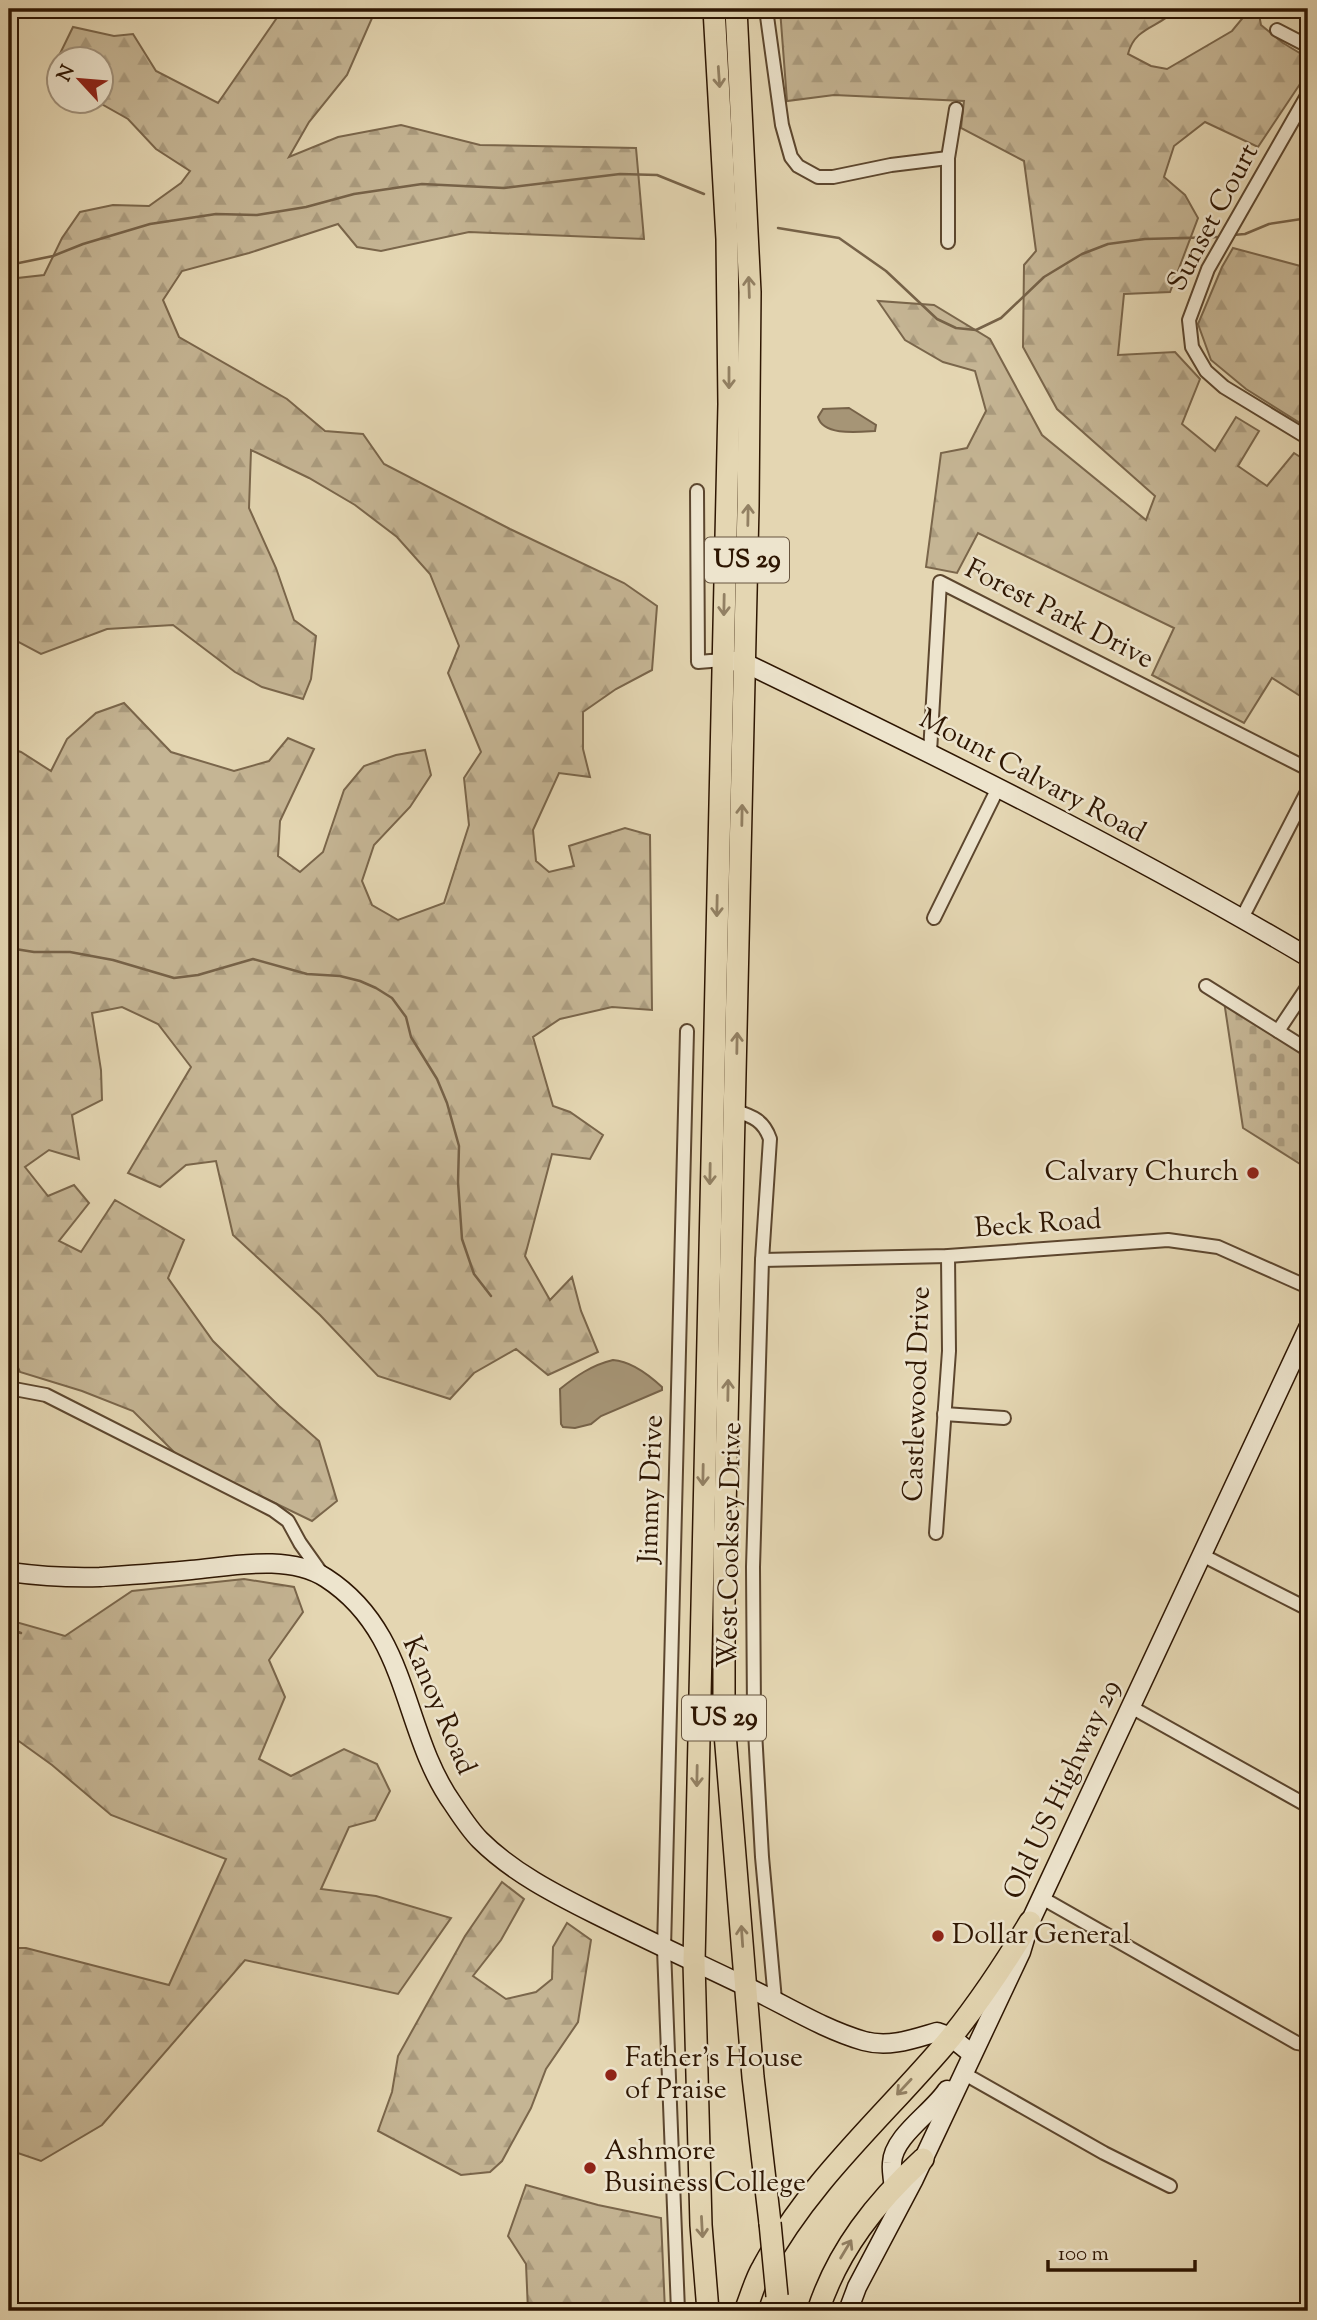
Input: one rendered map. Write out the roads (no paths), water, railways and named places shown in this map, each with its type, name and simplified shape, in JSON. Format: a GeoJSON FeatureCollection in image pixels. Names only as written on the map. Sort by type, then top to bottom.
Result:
{"type":"FeatureCollection","features":[{"type":"Feature","properties":{"kind":"highway","name":"US 29"},"geometry":{"type":"LineString","coordinates":[[708,2311],[701,2225],[694,1962],[729,404],[727,239],[715,9]]}},
{"type":"Feature","properties":{"kind":"highway","name":"US 29"},"geometry":{"type":"LineString","coordinates":[[736,9],[750,292],[745,663],[724,1541],[724,1721],[777,2304]]}},
{"type":"Feature","properties":{"kind":"highway"},"geometry":{"type":"LineString","coordinates":[[745,2311],[762,2268],[803,2205],[830,2170],[961,2046],[1030,1922]]}},
{"type":"Feature","properties":{"kind":"highway"},"geometry":{"type":"LineString","coordinates":[[818,2311],[846,2248],[894,2186],[923,2159]]}},
{"type":"Feature","properties":{"kind":"street"},"geometry":{"type":"LineString","coordinates":[[766,9],[782,125],[791,157],[798,166],[818,177],[833,177],[891,165],[948,158]]}},
{"type":"Feature","properties":{"kind":"street"},"geometry":{"type":"LineString","coordinates":[[1278,30],[1308,46]]}},
{"type":"Feature","properties":{"kind":"street","name":"Sunset Court"},"geometry":{"type":"LineString","coordinates":[[1308,94],[1208,270],[1189,320],[1192,347],[1206,371],[1224,387],[1308,438]]}},
{"type":"Feature","properties":{"kind":"street"},"geometry":{"type":"LineString","coordinates":[[948,242],[948,158],[956,109]]}},
{"type":"Feature","properties":{"kind":"street"},"geometry":{"type":"LineString","coordinates":[[696,491],[698,662],[723,660]]}},
{"type":"Feature","properties":{"kind":"street","name":"Forest Park Drive"},"geometry":{"type":"LineString","coordinates":[[930,752],[940,582],[1308,768]]}},
{"type":"Feature","properties":{"kind":"street","name":"Mount Calvary Road"},"geometry":{"type":"LineString","coordinates":[[723,660],[745,663],[930,752],[1242,918],[1308,957]]}},
{"type":"Feature","properties":{"kind":"street"},"geometry":{"type":"LineString","coordinates":[[934,918],[998,788]]}},
{"type":"Feature","properties":{"kind":"street"},"geometry":{"type":"LineString","coordinates":[[1242,918],[1308,790]]}},
{"type":"Feature","properties":{"kind":"street"},"geometry":{"type":"LineString","coordinates":[[1206,986],[1308,1050]]}},
{"type":"Feature","properties":{"kind":"street"},"geometry":{"type":"LineString","coordinates":[[1278,1031],[1308,986]]}},
{"type":"Feature","properties":{"kind":"street","name":"Jimmy Drive"},"geometry":{"type":"LineString","coordinates":[[678,2311],[664,1949],[687,1031]]}},
{"type":"Feature","properties":{"kind":"street"},"geometry":{"type":"LineString","coordinates":[[686,1101],[712,1106]]}},
{"type":"Feature","properties":{"kind":"street","name":"West Cooksey Drive"},"geometry":{"type":"LineString","coordinates":[[735,1111],[753,1116],[765,1126],[770,1139],[762,1260],[753,1567],[754,1713],[762,1857],[775,2000]]}},
{"type":"Feature","properties":{"kind":"street","name":"Beck Road"},"geometry":{"type":"LineString","coordinates":[[762,1260],[948,1256],[1168,1240],[1218,1247],[1308,1287]]}},
{"type":"Feature","properties":{"kind":"street","name":"Castlewood Drive"},"geometry":{"type":"LineString","coordinates":[[936,1533],[949,1351],[948,1256]]}},
{"type":"Feature","properties":{"kind":"street","name":"Old US Highway 29"},"geometry":{"type":"LineString","coordinates":[[1030,1922],[1308,1328]]}},
{"type":"Feature","properties":{"kind":"street"},"geometry":{"type":"LineString","coordinates":[[9,1388],[46,1395],[273,1510],[288,1521],[324,1577]]}},
{"type":"Feature","properties":{"kind":"street"},"geometry":{"type":"LineString","coordinates":[[944,1414],[1004,1418]]}},
{"type":"Feature","properties":{"kind":"street"},"geometry":{"type":"LineString","coordinates":[[1202,1555],[1308,1609]]}},
{"type":"Feature","properties":{"kind":"street","name":"Kanoy Road"},"geometry":{"type":"LineString","coordinates":[[9,1572],[97,1577],[259,1564],[303,1569],[324,1577],[344,1592],[380,1635],[398,1670],[434,1771],[478,1839],[506,1862],[558,1895],[664,1949],[827,2026],[865,2041],[886,2044],[937,2032],[961,2046]]}},
{"type":"Feature","properties":{"kind":"street"},"geometry":{"type":"LineString","coordinates":[[1131,1707],[1308,1806]]}},
{"type":"Feature","properties":{"kind":"street"},"geometry":{"type":"LineString","coordinates":[[1042,1898],[1297,2043],[1308,2045]]}},
{"type":"Feature","properties":{"kind":"street"},"geometry":{"type":"LineString","coordinates":[[848,2311],[857,2287],[923,2159],[963,2073],[961,2046]]}},
{"type":"Feature","properties":{"kind":"street"},"geometry":{"type":"LineString","coordinates":[[896,2213],[892,2162],[897,2146],[943,2096],[954,2075],[961,2046]]}},
{"type":"Feature","properties":{"kind":"street"},"geometry":{"type":"LineString","coordinates":[[963,2073],[1104,2153],[1170,2186]]}},
{"type":"Feature","properties":{"kind":"waterway"},"geometry":{"type":"LineString","coordinates":[[9,265],[53,256],[150,224],[216,214],[257,215],[306,207],[354,194],[422,184],[504,188],[620,174],[657,175],[704,194]]}},
{"type":"Feature","properties":{"kind":"waterway"},"geometry":{"type":"LineString","coordinates":[[1233,235],[1245,234],[1269,224],[1308,218]]}},
{"type":"Feature","properties":{"kind":"waterway"},"geometry":{"type":"LineString","coordinates":[[778,228],[839,238],[886,271],[937,319],[956,328],[976,330],[1001,318],[1044,277],[1082,254],[1108,244],[1145,239],[1220,237]]}},
{"type":"Feature","properties":{"kind":"waterway"},"geometry":{"type":"LineString","coordinates":[[9,948],[34,952],[70,952],[113,960],[174,978],[198,975],[253,959],[307,974],[340,976],[360,981],[392,998],[406,1017],[411,1037],[437,1079],[447,1103],[459,1146],[458,1182],[462,1239],[474,1274],[491,1296]]}},
{"type":"Feature","properties":{"kind":"waterway"},"geometry":{"type":"LineString","coordinates":[[9,1629],[21,1633]]}},
{"type":"Feature","properties":{"kind":"place","name":"Calvary Church"},"geometry":{"type":"Point","coordinates":[1253,1173]}},
{"type":"Feature","properties":{"kind":"place","name":"Dollar General"},"geometry":{"type":"Point","coordinates":[938,1936]}},
{"type":"Feature","properties":{"kind":"place","name":"Father's House of Praise"},"geometry":{"type":"Point","coordinates":[611,2075]}},
{"type":"Feature","properties":{"kind":"place","name":"Ashmore Business College"},"geometry":{"type":"Point","coordinates":[590,2168]}}]}
